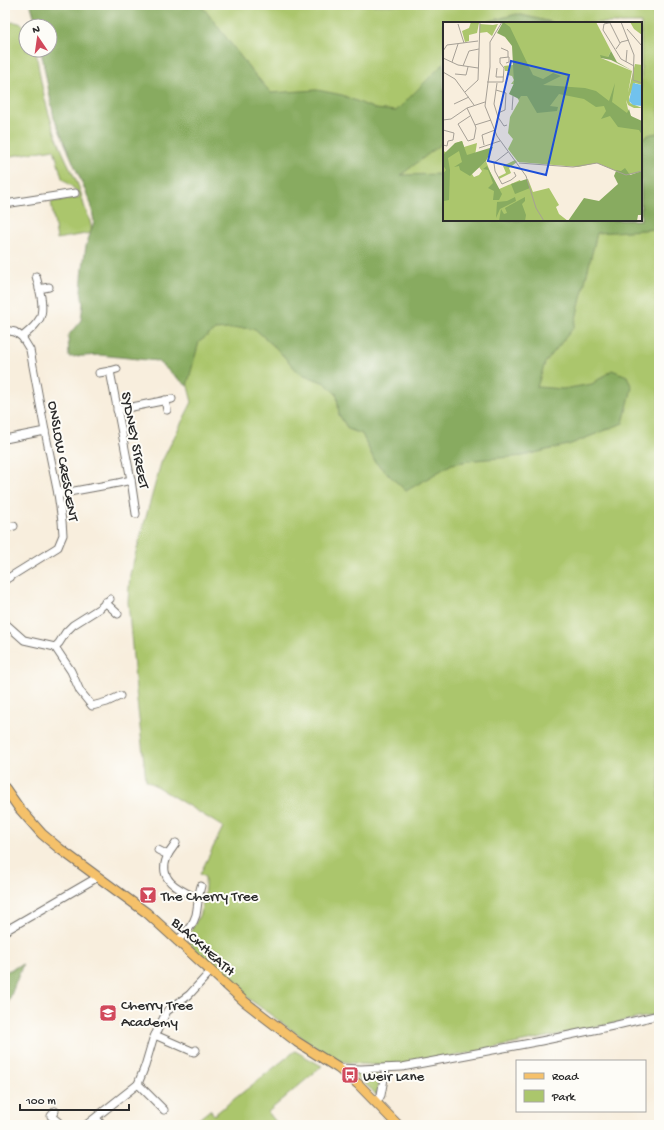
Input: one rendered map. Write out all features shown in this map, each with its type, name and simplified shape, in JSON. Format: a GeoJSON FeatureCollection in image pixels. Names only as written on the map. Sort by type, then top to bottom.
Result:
{"type":"FeatureCollection","features":[{"type":"Feature","properties":{"kind":"main road","name":"BLACKHEATH"},"geometry":{"type":"LineString","coordinates":[[5,788],[19,808],[42,834],[147,913],[245,1002],[297,1042],[338,1068],[358,1084],[398,1125]]}},
{"type":"Feature","properties":{"kind":"street"},"geometry":{"type":"LineString","coordinates":[[5,204],[66,190],[75,193]]}},
{"type":"Feature","properties":{"kind":"street"},"geometry":{"type":"LineString","coordinates":[[5,330],[15,332],[22,337],[34,326],[40,317],[42,305],[36,276]]}},
{"type":"Feature","properties":{"kind":"street"},"geometry":{"type":"LineString","coordinates":[[39,289],[48,287]]}},
{"type":"Feature","properties":{"kind":"street","name":"ONSLOW CRESCENT"},"geometry":{"type":"LineString","coordinates":[[5,580],[58,547],[62,541],[64,529],[30,350],[22,337]]}},
{"type":"Feature","properties":{"kind":"street"},"geometry":{"type":"LineString","coordinates":[[99,373],[110,372],[117,369]]}},
{"type":"Feature","properties":{"kind":"street","name":"SYDNEY STREET"},"geometry":{"type":"LineString","coordinates":[[110,372],[131,480],[136,514]]}},
{"type":"Feature","properties":{"kind":"street"},"geometry":{"type":"LineString","coordinates":[[117,410],[168,399],[167,410]]}},
{"type":"Feature","properties":{"kind":"street"},"geometry":{"type":"LineString","coordinates":[[5,439],[45,431]]}},
{"type":"Feature","properties":{"kind":"street"},"geometry":{"type":"LineString","coordinates":[[58,494],[131,480]]}},
{"type":"Feature","properties":{"kind":"street"},"geometry":{"type":"LineString","coordinates":[[5,528],[14,526]]}},
{"type":"Feature","properties":{"kind":"street"},"geometry":{"type":"LineString","coordinates":[[55,647],[73,625],[100,608],[108,601],[118,614]]}},
{"type":"Feature","properties":{"kind":"street"},"geometry":{"type":"LineString","coordinates":[[5,623],[24,640],[55,647],[71,671],[80,691],[92,706],[98,705],[114,696]]}},
{"type":"Feature","properties":{"kind":"street"},"geometry":{"type":"LineString","coordinates":[[176,843],[168,855],[164,870],[170,882],[176,888],[197,898]]}},
{"type":"Feature","properties":{"kind":"street"},"geometry":{"type":"LineString","coordinates":[[158,850],[168,855]]}},
{"type":"Feature","properties":{"kind":"street"},"geometry":{"type":"LineString","coordinates":[[5,931],[98,877]]}},
{"type":"Feature","properties":{"kind":"street"},"geometry":{"type":"LineString","coordinates":[[177,941],[186,932],[195,916],[197,898],[201,886]]}},
{"type":"Feature","properties":{"kind":"street"},"geometry":{"type":"LineString","coordinates":[[86,1125],[138,1084],[155,1035],[168,1011],[189,995],[211,971]]}},
{"type":"Feature","properties":{"kind":"street"},"geometry":{"type":"LineString","coordinates":[[338,1068],[386,1068],[540,1041],[659,1015]]}},
{"type":"Feature","properties":{"kind":"street"},"geometry":{"type":"LineString","coordinates":[[155,1035],[194,1052]]}},
{"type":"Feature","properties":{"kind":"street"},"geometry":{"type":"LineString","coordinates":[[377,1103],[381,1095],[386,1068]]}},
{"type":"Feature","properties":{"kind":"street"},"geometry":{"type":"LineString","coordinates":[[138,1084],[164,1110]]}},
{"type":"Feature","properties":{"kind":"street"},"geometry":{"type":"LineString","coordinates":[[55,1111],[51,1116],[62,1125]]}},
{"type":"Feature","properties":{"kind":"street"},"geometry":{"type":"LineString","coordinates":[[96,1118],[102,1125]]}},
{"type":"Feature","properties":{"kind":"green space"},"geometry":{"type":"Polygon","coordinates":[[[31,5],[659,5],[659,1014],[402,1067],[360,1064],[333,1060],[249,999],[196,951],[189,942],[190,933],[200,914],[204,898],[205,877],[200,874],[223,827],[146,780],[128,602],[130,574],[161,463],[192,402],[186,379],[95,234],[93,202],[56,116],[42,58],[58,58],[58,18],[35,18],[31,5]]]}},
{"type":"Feature","properties":{"kind":"green space"},"geometry":{"type":"Polygon","coordinates":[[[31,5],[199,5],[205,10],[251,70],[271,93],[317,90],[342,95],[375,109],[396,111],[443,64],[443,143],[401,175],[443,174],[443,221],[642,221],[642,138],[651,134],[659,133],[659,229],[597,233],[574,327],[545,363],[537,387],[563,389],[592,384],[612,370],[627,376],[632,388],[623,423],[571,444],[523,456],[475,460],[452,464],[406,491],[375,462],[362,434],[348,429],[339,415],[337,395],[325,383],[299,373],[276,348],[255,329],[242,328],[215,330],[199,342],[187,386],[157,361],[100,355],[69,357],[68,336],[81,320],[83,304],[81,290],[83,267],[86,246],[94,222],[91,204],[54,118],[43,58],[58,58],[58,18],[35,18],[31,5]]]}},
{"type":"Feature","properties":{"kind":"green space"},"geometry":{"type":"Polygon","coordinates":[[[517,14],[551,22],[486,22],[517,14]]]}},
{"type":"Feature","properties":{"kind":"green space"},"geometry":{"type":"Polygon","coordinates":[[[5,23],[18,23],[18,58],[37,58],[48,112],[56,136],[79,187],[90,221],[91,233],[57,239],[51,202],[80,197],[79,193],[62,178],[54,149],[5,157],[5,23]]]}},
{"type":"Feature","properties":{"kind":"green space"},"geometry":{"type":"Polygon","coordinates":[[[23,964],[5,1011],[5,972],[23,964]]]}},
{"type":"Feature","properties":{"kind":"green space"},"geometry":{"type":"Polygon","coordinates":[[[295,1051],[322,1066],[268,1112],[276,1122],[272,1125],[191,1125],[210,1110],[214,1115],[295,1051]]]}},
{"type":"Feature","properties":{"kind":"green space"},"geometry":{"type":"Polygon","coordinates":[[[349,1070],[375,1072],[380,1080],[377,1094],[376,1095],[349,1070]]]}},
{"type":"Feature","properties":{"kind":"place","name":"The Cherry Tree"},"geometry":{"type":"Point","coordinates":[148,895]}},
{"type":"Feature","properties":{"kind":"place","name":"Cherry Tree Academy"},"geometry":{"type":"Point","coordinates":[108,1013]}},
{"type":"Feature","properties":{"kind":"place","name":"Weir Lane"},"geometry":{"type":"Point","coordinates":[350,1075]}}]}
